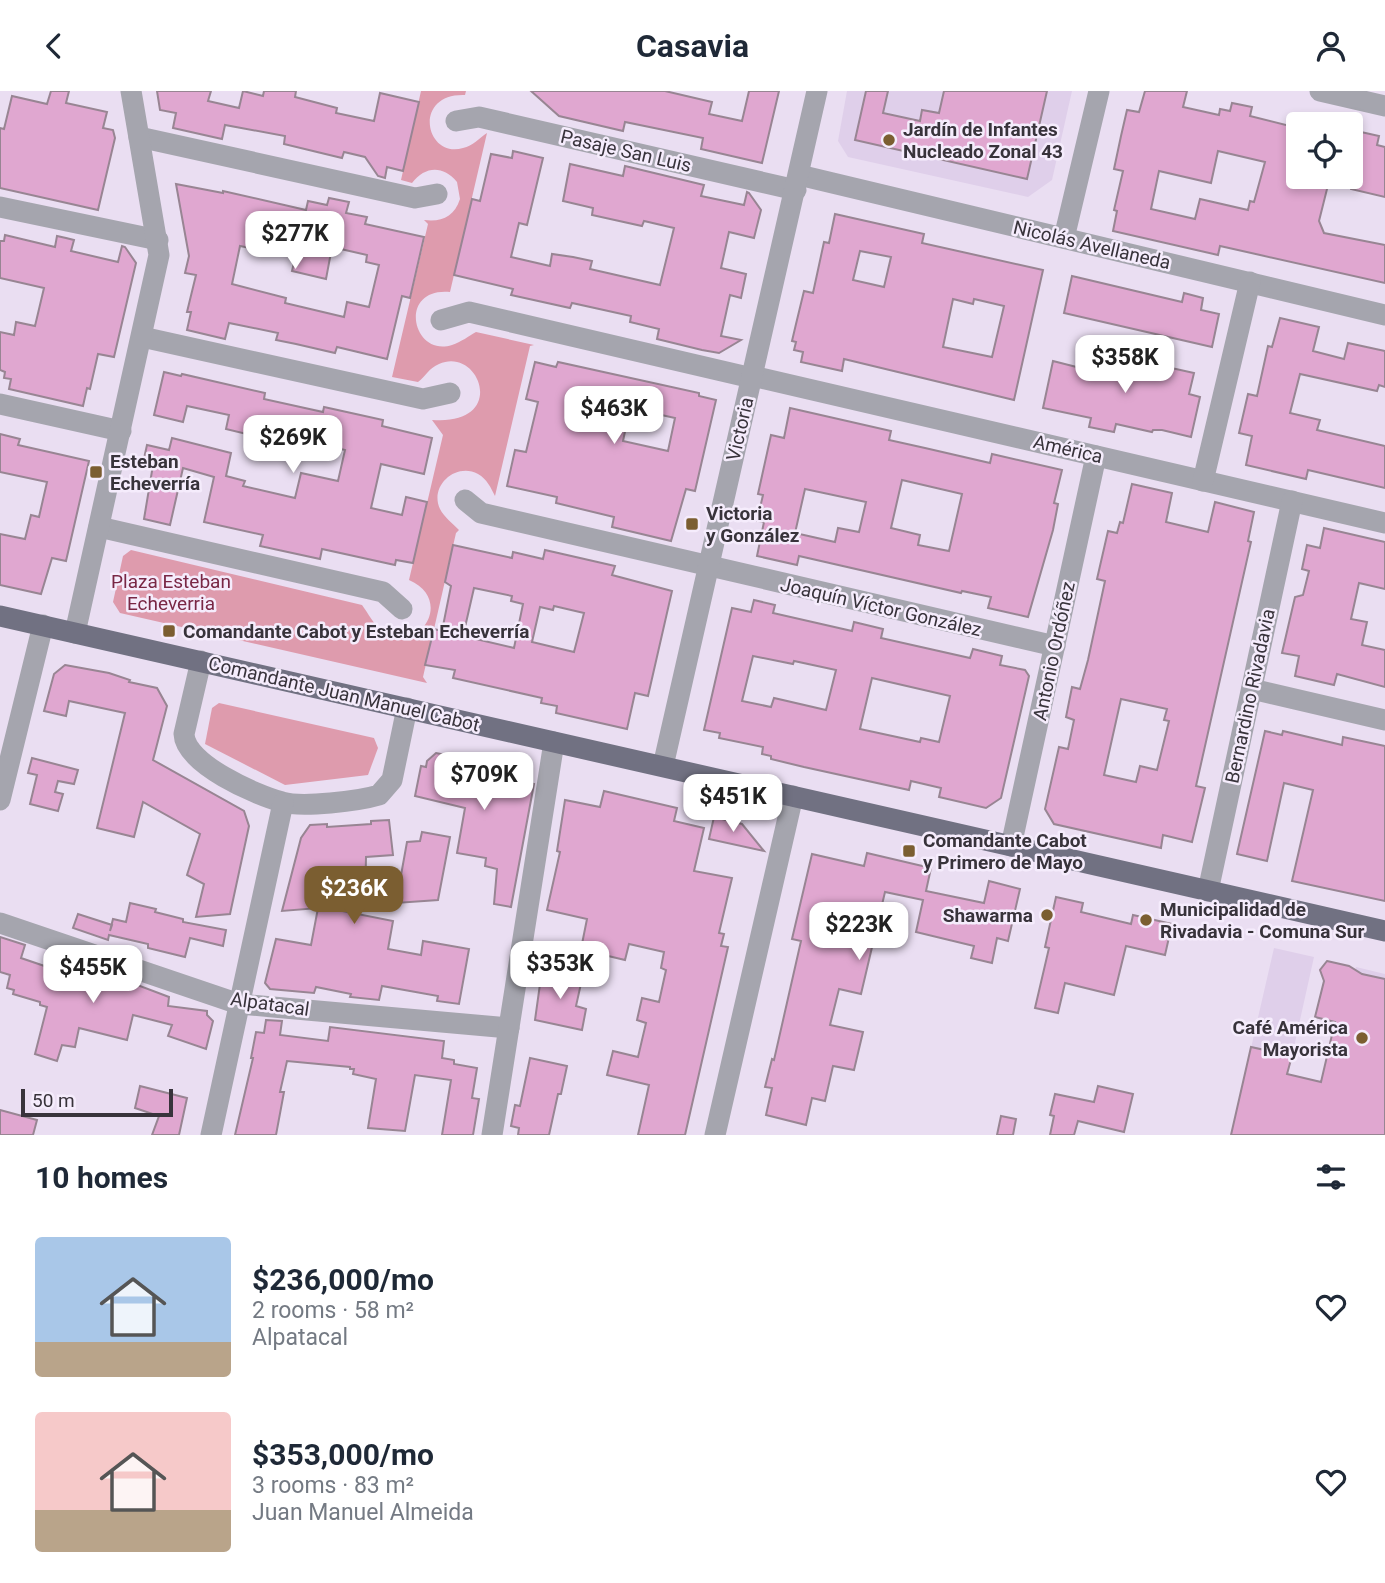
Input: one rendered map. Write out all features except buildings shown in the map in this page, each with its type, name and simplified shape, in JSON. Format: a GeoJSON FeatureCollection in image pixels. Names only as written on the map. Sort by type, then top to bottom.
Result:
{"type":"FeatureCollection","features":[{"type":"Feature","properties":{"kind":"main road","name":"Comandante Juan Manuel Cabot"},"geometry":{"type":"LineString","coordinates":[[0,615],[1385,931]]}},
{"type":"Feature","properties":{"kind":"street"},"geometry":{"type":"LineString","coordinates":[[75,633],[157,273],[158,240],[131,91]]}},
{"type":"Feature","properties":{"kind":"street","name":"Victoria"},"geometry":{"type":"LineString","coordinates":[[663,767],[817,91]]}},
{"type":"Feature","properties":{"kind":"street"},"geometry":{"type":"LineString","coordinates":[[1064,239],[1099,91]]}},
{"type":"Feature","properties":{"kind":"street"},"geometry":{"type":"LineString","coordinates":[[1320,91],[1385,106]]}},
{"type":"Feature","properties":{"kind":"street","name":"Pasaje San Luis"},"geometry":{"type":"LineString","coordinates":[[456,121],[479,117],[797,182]]}},
{"type":"Feature","properties":{"kind":"street"},"geometry":{"type":"LineString","coordinates":[[139,137],[415,198],[437,194]]}},
{"type":"Feature","properties":{"kind":"street","name":"Nicolás Avellaneda"},"geometry":{"type":"LineString","coordinates":[[797,182],[1064,239],[1385,315]]}},
{"type":"Feature","properties":{"kind":"street"},"geometry":{"type":"LineString","coordinates":[[0,207],[158,240]]}},
{"type":"Feature","properties":{"kind":"street"},"geometry":{"type":"LineString","coordinates":[[1203,481],[1250,282]]}},
{"type":"Feature","properties":{"kind":"street","name":"América"},"geometry":{"type":"LineString","coordinates":[[441,320],[468,312],[1385,523]]}},
{"type":"Feature","properties":{"kind":"street"},"geometry":{"type":"LineString","coordinates":[[142,337],[423,399],[450,393]]}},
{"type":"Feature","properties":{"kind":"street"},"geometry":{"type":"LineString","coordinates":[[0,404],[121,432]]}},
{"type":"Feature","properties":{"kind":"street","name":"Antonio Ordóñez"},"geometry":{"type":"LineString","coordinates":[[1011,846],[1096,456]]}},
{"type":"Feature","properties":{"kind":"street","name":"Joaquín Víctor González"},"geometry":{"type":"LineString","coordinates":[[465,500],[481,513],[708,568],[1055,646]]}},
{"type":"Feature","properties":{"kind":"street","name":"Bernardino Rivadavia"},"geometry":{"type":"LineString","coordinates":[[1208,891],[1292,501]]}},
{"type":"Feature","properties":{"kind":"street"},"geometry":{"type":"LineString","coordinates":[[99,527],[383,591],[402,609]]}},
{"type":"Feature","properties":{"kind":"street"},"geometry":{"type":"LineString","coordinates":[[0,800],[43,625]]}},
{"type":"Feature","properties":{"kind":"street"},"geometry":{"type":"LineString","coordinates":[[201,661],[184,734],[189,752],[201,763],[233,781],[283,803],[320,803],[379,795],[392,780],[407,708]]}},
{"type":"Feature","properties":{"kind":"street"},"geometry":{"type":"LineString","coordinates":[[1252,689],[1385,720]]}},
{"type":"Feature","properties":{"kind":"street"},"geometry":{"type":"LineString","coordinates":[[492,1135],[554,742]]}},
{"type":"Feature","properties":{"kind":"street"},"geometry":{"type":"LineString","coordinates":[[715,1135],[793,796]]}},
{"type":"Feature","properties":{"kind":"street"},"geometry":{"type":"LineString","coordinates":[[211,1135],[283,803]]}},
{"type":"Feature","properties":{"kind":"street","name":"Alpatacal"},"geometry":{"type":"LineString","coordinates":[[0,923],[239,1003],[509,1028]]}},
{"type":"Feature","properties":{"kind":"shaded area"},"geometry":{"type":"Polygon","coordinates":[[[847,91],[1072,91],[1052,180],[1028,197],[848,157],[838,141],[847,91]]]}},
{"type":"Feature","properties":{"kind":"shaded area","name":"Café América Mayorista"},"geometry":{"type":"Polygon","coordinates":[[[1274,948],[1314,957],[1288,1074],[1329,1083],[1356,967],[1385,974],[1385,1135],[1231,1135],[1274,948]]]}},
{"type":"Feature","properties":{"kind":"green space","name":"Plaza Esteban Echeverria"},"geometry":{"type":"Polygon","coordinates":[[[421,91],[466,91],[465,95],[448,97],[437,104],[431,114],[433,136],[440,144],[450,149],[463,148],[487,133],[450,292],[433,293],[422,300],[416,321],[420,333],[427,341],[438,346],[455,344],[476,332],[534,345],[530,346],[495,496],[484,478],[470,471],[453,474],[441,485],[438,492],[440,509],[459,530],[456,533],[423,677],[427,683],[120,613],[113,602],[123,556],[131,550],[362,605],[382,631],[395,637],[408,637],[418,632],[426,623],[430,600],[423,589],[409,580],[443,435],[432,420],[456,419],[471,411],[479,400],[480,387],[475,375],[466,366],[454,361],[439,364],[418,382],[392,377],[428,224],[424,220],[446,217],[451,214],[460,199],[457,182],[440,170],[423,173],[412,183],[401,180],[421,91]]]}},
{"type":"Feature","properties":{"kind":"green space"},"geometry":{"type":"Polygon","coordinates":[[[219,703],[374,738],[378,748],[368,775],[285,785],[205,744],[212,708],[219,703]]]}},
{"type":"Feature","properties":{"kind":"place","name":"Jardín de Infantes Nucleado Zonal 43"},"geometry":{"type":"Point","coordinates":[889,140]}},
{"type":"Feature","properties":{"kind":"place","name":"Esteban Echeverría"},"geometry":{"type":"Point","coordinates":[96,472]}},
{"type":"Feature","properties":{"kind":"place","name":"Victoria y González"},"geometry":{"type":"Point","coordinates":[692,524]}},
{"type":"Feature","properties":{"kind":"place","name":"Comandante Cabot y Esteban Echeverría"},"geometry":{"type":"Point","coordinates":[169,631]}},
{"type":"Feature","properties":{"kind":"place","name":"Comandante Cabot y Primero de Mayo"},"geometry":{"type":"Point","coordinates":[909,851]}},
{"type":"Feature","properties":{"kind":"place","name":"Shawarma"},"geometry":{"type":"Point","coordinates":[1047,915]}},
{"type":"Feature","properties":{"kind":"place","name":"Municipalidad de Rivadavia - Comuna Sur"},"geometry":{"type":"Point","coordinates":[1146,920]}},
{"type":"Feature","properties":{"kind":"place","name":"Café América Mayorista"},"geometry":{"type":"Point","coordinates":[1362,1038]}}]}
